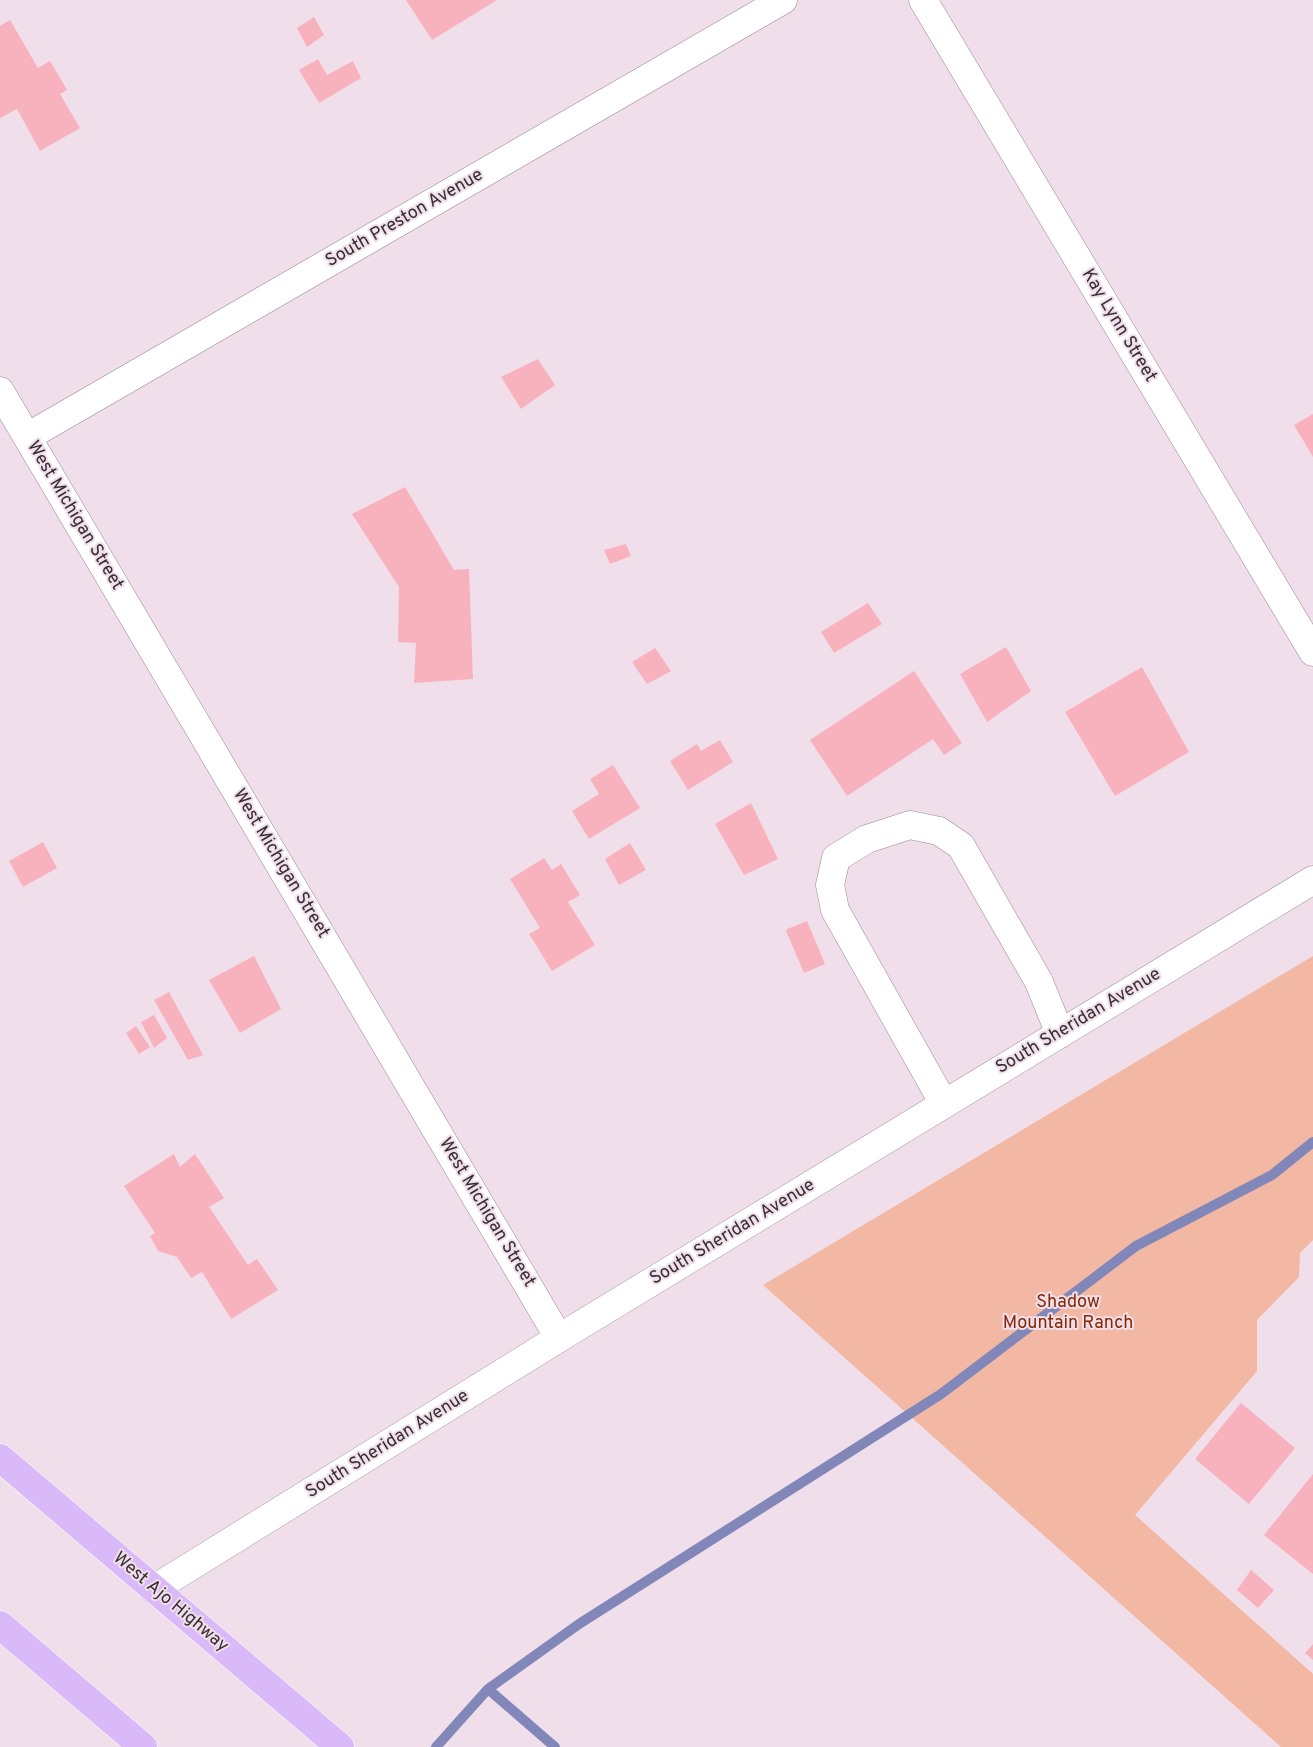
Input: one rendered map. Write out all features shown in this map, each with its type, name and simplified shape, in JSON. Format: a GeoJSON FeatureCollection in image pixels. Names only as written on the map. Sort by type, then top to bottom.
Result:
{"type":"FeatureCollection","features":[{"type":"Feature","properties":{"kind":"main road","name":"West Ajo Highway"},"geometry":{"type":"LineString","coordinates":[[0,1458],[340,1747]]}},
{"type":"Feature","properties":{"kind":"main road"},"geometry":{"type":"LineString","coordinates":[[0,1625],[143,1747]]}},
{"type":"Feature","properties":{"kind":"street","name":"South Preston Avenue"},"geometry":{"type":"LineString","coordinates":[[27,437],[783,0]]}},
{"type":"Feature","properties":{"kind":"street","name":"Kay Lynn Street"},"geometry":{"type":"LineString","coordinates":[[924,0],[1313,652]]}},
{"type":"Feature","properties":{"kind":"street","name":"West Michigan Street"},"geometry":{"type":"LineString","coordinates":[[0,391],[560,1338]]}},
{"type":"Feature","properties":{"kind":"street"},"geometry":{"type":"LineString","coordinates":[[944,1104],[835,910],[830,886],[836,858],[867,839],[910,825],[939,831],[961,846],[1039,982],[1060,1034]]}},
{"type":"Feature","properties":{"kind":"street","name":"South Sheridan Avenue"},"geometry":{"type":"LineString","coordinates":[[154,1589],[560,1338],[1313,880]]}},
{"type":"Feature","properties":{"kind":"green space","name":"Shadow Mountain Ranch"},"geometry":{"type":"Polygon","coordinates":[[[1313,956],[1313,1240],[1300,1253],[1299,1277],[1257,1320],[1257,1371],[1135,1515],[1313,1674],[1313,1747],[1281,1747],[763,1285],[1313,956]]]}},
{"type":"Feature","properties":{"kind":"building"},"geometry":{"type":"Polygon","coordinates":[[[406,0],[497,0],[432,40],[406,0]]]}},
{"type":"Feature","properties":{"kind":"building"},"geometry":{"type":"Polygon","coordinates":[[[314,17],[324,35],[307,47],[297,28],[314,17]]]}},
{"type":"Feature","properties":{"kind":"building"},"geometry":{"type":"Polygon","coordinates":[[[10,20],[38,68],[50,61],[67,90],[60,94],[80,128],[40,151],[17,109],[0,118],[0,26],[10,20]]]}},
{"type":"Feature","properties":{"kind":"building"},"geometry":{"type":"Polygon","coordinates":[[[318,59],[327,75],[353,61],[361,78],[319,103],[299,70],[318,59]]]}},
{"type":"Feature","properties":{"kind":"building"},"geometry":{"type":"Polygon","coordinates":[[[538,359],[555,385],[521,409],[501,377],[538,359]]]}},
{"type":"Feature","properties":{"kind":"building"},"geometry":{"type":"Polygon","coordinates":[[[1313,414],[1313,457],[1294,425],[1313,414]]]}},
{"type":"Feature","properties":{"kind":"building"},"geometry":{"type":"Polygon","coordinates":[[[405,487],[454,570],[469,569],[473,679],[414,683],[416,643],[398,642],[399,587],[352,514],[405,487]]]}},
{"type":"Feature","properties":{"kind":"building"},"geometry":{"type":"Polygon","coordinates":[[[626,544],[631,556],[610,564],[604,550],[626,544]]]}},
{"type":"Feature","properties":{"kind":"building"},"geometry":{"type":"Polygon","coordinates":[[[868,603],[882,624],[834,653],[821,632],[868,603]]]}},
{"type":"Feature","properties":{"kind":"building"},"geometry":{"type":"Polygon","coordinates":[[[1006,647],[1031,691],[987,722],[960,674],[1006,647]]]}},
{"type":"Feature","properties":{"kind":"building"},"geometry":{"type":"Polygon","coordinates":[[[655,648],[671,671],[647,684],[632,662],[655,648]]]}},
{"type":"Feature","properties":{"kind":"building"},"geometry":{"type":"Polygon","coordinates":[[[1142,667],[1189,752],[1115,796],[1065,712],[1142,667]]]}},
{"type":"Feature","properties":{"kind":"building"},"geometry":{"type":"Polygon","coordinates":[[[914,671],[962,743],[944,755],[933,739],[847,796],[810,740],[914,671]]]}},
{"type":"Feature","properties":{"kind":"building"},"geometry":{"type":"Polygon","coordinates":[[[720,740],[733,762],[688,790],[670,761],[697,744],[701,751],[720,740]]]}},
{"type":"Feature","properties":{"kind":"building"},"geometry":{"type":"Polygon","coordinates":[[[613,765],[640,808],[589,839],[572,811],[599,794],[590,779],[613,765]]]}},
{"type":"Feature","properties":{"kind":"building"},"geometry":{"type":"Polygon","coordinates":[[[751,803],[778,859],[744,875],[715,824],[751,803]]]}},
{"type":"Feature","properties":{"kind":"building"},"geometry":{"type":"Polygon","coordinates":[[[43,842],[57,868],[23,887],[9,861],[43,842]]]}},
{"type":"Feature","properties":{"kind":"building"},"geometry":{"type":"Polygon","coordinates":[[[630,843],[646,870],[619,885],[605,859],[630,843]]]}},
{"type":"Feature","properties":{"kind":"building"},"geometry":{"type":"Polygon","coordinates":[[[544,858],[552,870],[561,864],[580,895],[568,902],[595,945],[552,971],[529,934],[540,928],[510,879],[544,858]]]}},
{"type":"Feature","properties":{"kind":"building"},"geometry":{"type":"Polygon","coordinates":[[[807,921],[825,964],[804,973],[786,931],[807,921]]]}},
{"type":"Feature","properties":{"kind":"building"},"geometry":{"type":"Polygon","coordinates":[[[254,956],[281,1009],[240,1033],[209,980],[254,956]]]}},
{"type":"Feature","properties":{"kind":"building"},"geometry":{"type":"Polygon","coordinates":[[[169,992],[203,1055],[188,1060],[154,1000],[169,992]]]}},
{"type":"Feature","properties":{"kind":"building"},"geometry":{"type":"Polygon","coordinates":[[[154,1015],[167,1038],[154,1048],[141,1022],[154,1015]]]}},
{"type":"Feature","properties":{"kind":"building"},"geometry":{"type":"Polygon","coordinates":[[[136,1026],[150,1047],[139,1054],[126,1033],[136,1026]]]}},
{"type":"Feature","properties":{"kind":"building"},"geometry":{"type":"Polygon","coordinates":[[[174,1154],[180,1167],[195,1154],[224,1198],[209,1207],[248,1265],[257,1259],[278,1290],[231,1319],[202,1272],[191,1278],[177,1257],[158,1251],[150,1236],[155,1233],[124,1186],[174,1154]]]}},
{"type":"Feature","properties":{"kind":"building"},"geometry":{"type":"Polygon","coordinates":[[[1241,1403],[1295,1448],[1249,1504],[1195,1459],[1241,1403]]]}},
{"type":"Feature","properties":{"kind":"building"},"geometry":{"type":"Polygon","coordinates":[[[1313,1474],[1313,1574],[1264,1535],[1313,1474]]]}},
{"type":"Feature","properties":{"kind":"building"},"geometry":{"type":"Polygon","coordinates":[[[1251,1570],[1274,1590],[1258,1608],[1237,1590],[1251,1570]]]}},
{"type":"Feature","properties":{"kind":"building"},"geometry":{"type":"Polygon","coordinates":[[[1313,1644],[1313,1660],[1305,1653],[1313,1644]]]}},
{"type":"Feature","properties":{"kind":"waterway"},"geometry":{"type":"LineString","coordinates":[[488,1689],[579,1624],[941,1394],[1136,1246],[1272,1175],[1313,1142]]}},
{"type":"Feature","properties":{"kind":"waterway"},"geometry":{"type":"LineString","coordinates":[[436,1747],[488,1689],[555,1747]]}}]}
